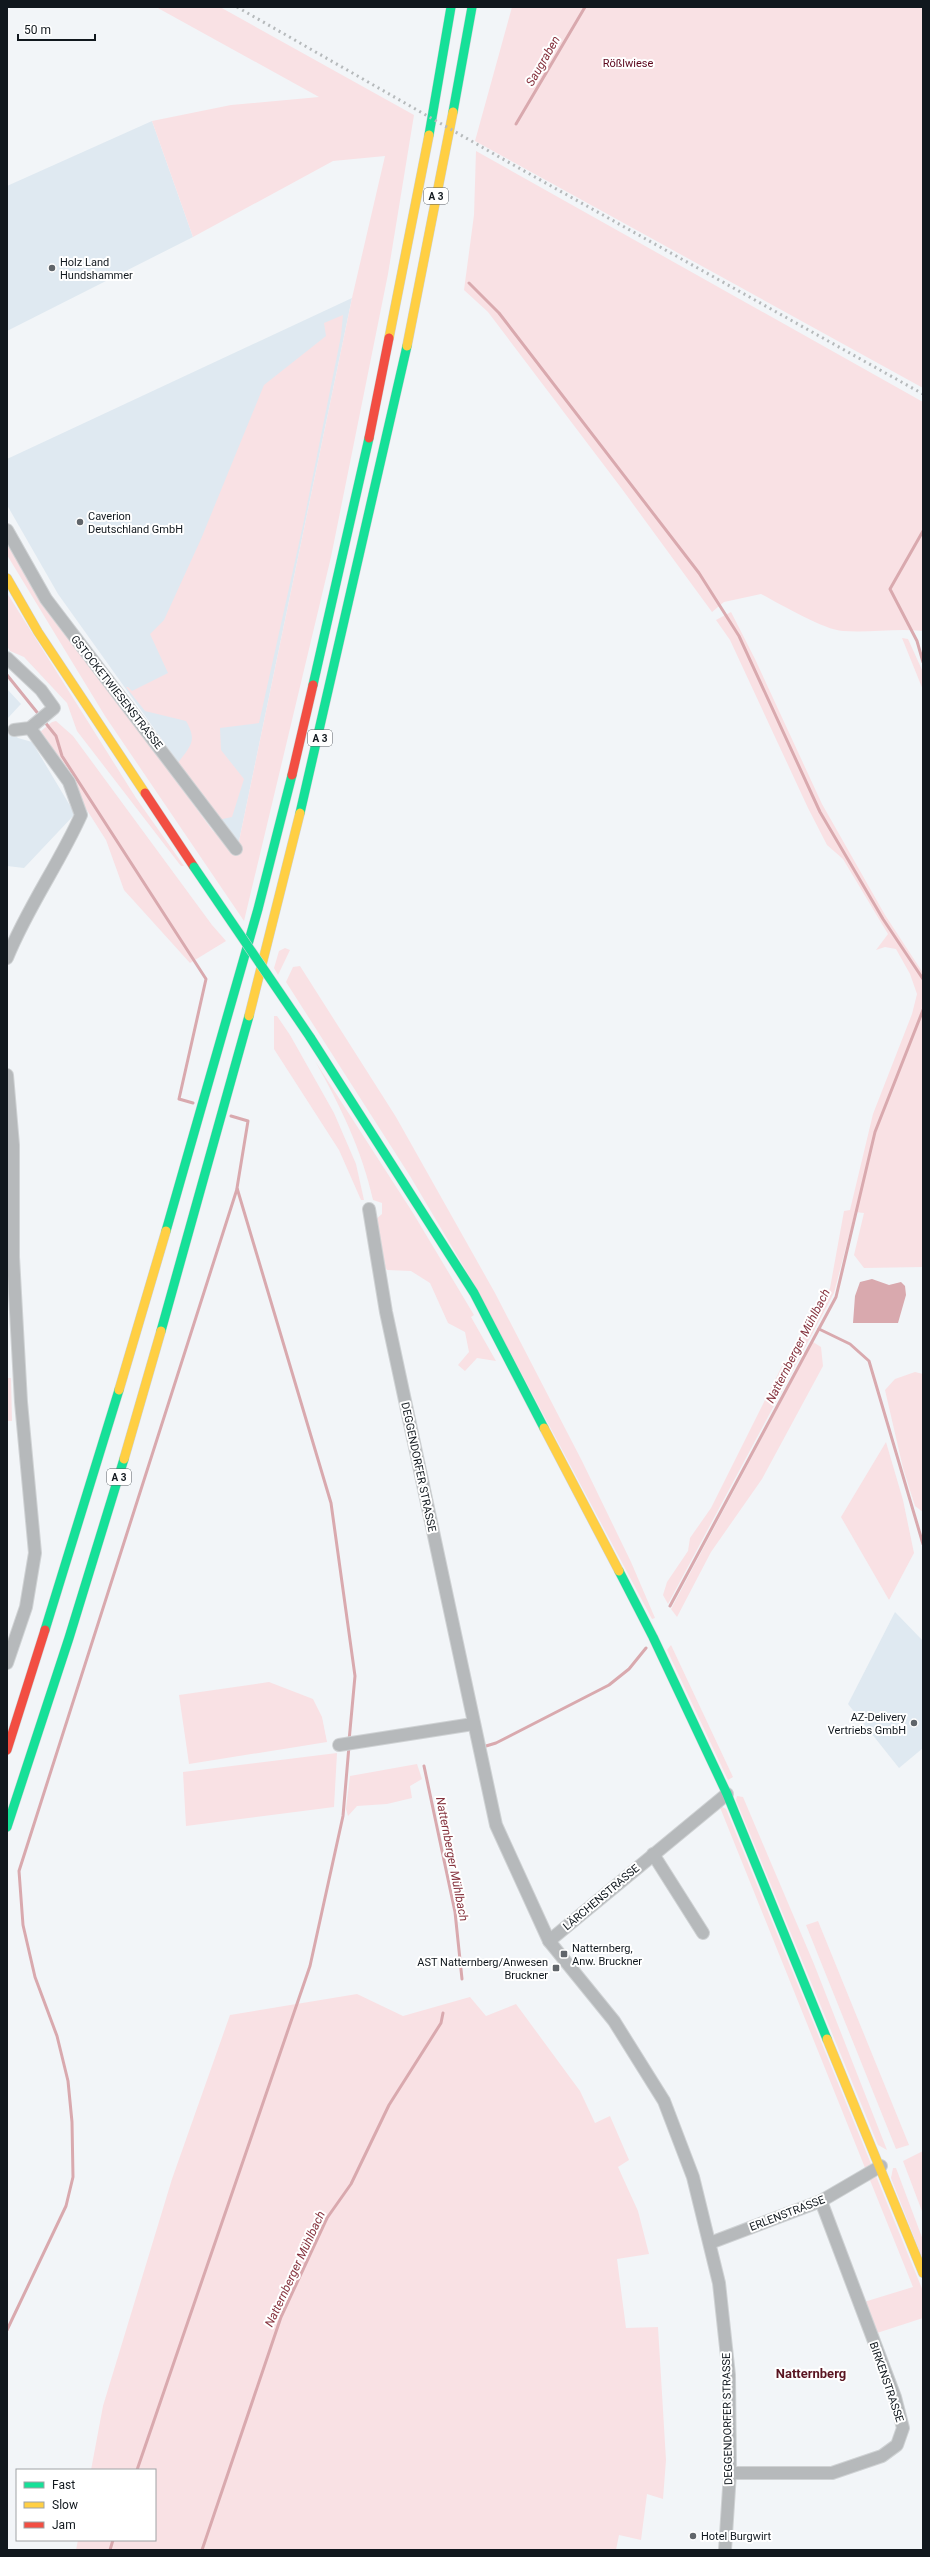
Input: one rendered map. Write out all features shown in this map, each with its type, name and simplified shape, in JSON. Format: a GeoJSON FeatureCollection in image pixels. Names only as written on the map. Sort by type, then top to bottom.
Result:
{"type":"FeatureCollection","features":[{"type":"Feature","properties":{"kind":"main road","name":"A 3"},"geometry":{"type":"LineString","coordinates":[[7,1750],[86,1502],[199,1118],[270,863],[308,709],[387,346],[419,184],[451,7]]}},
{"type":"Feature","properties":{"kind":"main road","name":"A 3"},"geometry":{"type":"LineString","coordinates":[[7,1827],[111,1506],[221,1122],[286,880],[325,719],[402,374],[472,7]]}},
{"type":"Feature","properties":{"kind":"main road"},"geometry":{"type":"LineString","coordinates":[[470,19],[481,7]]}},
{"type":"Feature","properties":{"kind":"main road","name":"A 3"},"geometry":{"type":"LineString","coordinates":[[419,184],[415,163],[422,119]]}},
{"type":"Feature","properties":{"kind":"main road"},"geometry":{"type":"LineString","coordinates":[[7,578],[38,632],[194,867],[310,1037],[474,1293],[653,1637],[727,1794],[881,2166],[923,2273]]}},
{"type":"Feature","properties":{"kind":"street","name":"GSTOCKETWIESENSTRASSE"},"geometry":{"type":"LineString","coordinates":[[7,530],[46,599],[236,849]]}},
{"type":"Feature","properties":{"kind":"street"},"geometry":{"type":"LineString","coordinates":[[7,658],[41,690],[53,706],[52,710],[38,722],[14,730]]}},
{"type":"Feature","properties":{"kind":"street"},"geometry":{"type":"LineString","coordinates":[[7,958],[20,926],[68,845],[81,815],[69,782],[38,722]]}},
{"type":"Feature","properties":{"kind":"street"},"geometry":{"type":"LineString","coordinates":[[7,1075],[12,1145],[13,1257],[21,1402],[35,1553],[26,1607],[7,1663]]}},
{"type":"Feature","properties":{"kind":"street","name":"DEGGENDORFER STRASSE"},"geometry":{"type":"LineString","coordinates":[[369,1209],[386,1312],[473,1724],[496,1825],[549,1941],[614,2021],[664,2101],[693,2177],[719,2283],[729,2375],[730,2473],[725,2550]]}},
{"type":"Feature","properties":{"kind":"street"},"geometry":{"type":"LineString","coordinates":[[346,1744],[473,1724]]}},
{"type":"Feature","properties":{"kind":"street","name":"LÄRCHENSTRASSE"},"geometry":{"type":"LineString","coordinates":[[549,1941],[727,1794]]}},
{"type":"Feature","properties":{"kind":"street"},"geometry":{"type":"LineString","coordinates":[[654,1854],[704,1933]]}},
{"type":"Feature","properties":{"kind":"street","name":"ERLENSTRASSE"},"geometry":{"type":"LineString","coordinates":[[710,2243],[821,2201],[881,2166]]}},
{"type":"Feature","properties":{"kind":"street","name":"BIRKENSTRASSE"},"geometry":{"type":"LineString","coordinates":[[730,2473],[832,2473],[882,2456],[897,2445],[903,2428],[895,2397],[821,2201]]}},
{"type":"Feature","properties":{"kind":"shaded area"},"geometry":{"type":"Polygon","coordinates":[[[152,121],[193,237],[7,331],[7,186],[152,121]]]}},
{"type":"Feature","properties":{"kind":"shaded area"},"geometry":{"type":"Polygon","coordinates":[[[352,298],[238,846],[58,594],[7,505],[7,459],[352,298]]]}},
{"type":"Feature","properties":{"kind":"shaded area"},"geometry":{"type":"Polygon","coordinates":[[[7,689],[21,704],[7,719],[7,689]]]}},
{"type":"Feature","properties":{"kind":"shaded area"},"geometry":{"type":"Polygon","coordinates":[[[7,727],[18,738],[32,742],[75,814],[24,868],[7,866],[7,727]]]}},
{"type":"Feature","properties":{"kind":"shaded area"},"geometry":{"type":"Polygon","coordinates":[[[872,1279],[889,1285],[901,1282],[905,1286],[906,1295],[898,1323],[853,1323],[855,1296],[860,1282],[872,1279]]]}},
{"type":"Feature","properties":{"kind":"shaded area"},"geometry":{"type":"Polygon","coordinates":[[[895,1612],[923,1641],[923,1748],[899,1768],[848,1704],[895,1612]]]}},
{"type":"Feature","properties":{"kind":"green space"},"geometry":{"type":"Polygon","coordinates":[[[156,7],[220,7],[414,115],[388,274],[331,557],[244,921],[105,716],[7,555],[7,538],[50,609],[213,831],[238,846],[352,298],[385,156],[333,161],[193,237],[152,121],[231,105],[319,97],[156,7]]]}},
{"type":"Feature","properties":{"kind":"green space","name":"Rößlwiese"},"geometry":{"type":"Polygon","coordinates":[[[512,7],[923,7],[923,388],[475,141],[512,7]]]}},
{"type":"Feature","properties":{"kind":"green space"},"geometry":{"type":"Polygon","coordinates":[[[476,151],[923,402],[923,631],[835,630],[802,616],[761,594],[724,602],[712,612],[622,489],[488,312],[464,290],[474,215],[476,151]]]}},
{"type":"Feature","properties":{"kind":"green space"},"geometry":{"type":"Polygon","coordinates":[[[343,315],[341,336],[303,525],[259,723],[220,728],[221,750],[244,779],[232,817],[218,820],[177,764],[191,744],[192,739],[190,728],[186,721],[145,711],[126,687],[132,691],[168,673],[150,634],[164,620],[201,539],[264,385],[326,336],[324,323],[343,315]]]}},
{"type":"Feature","properties":{"kind":"green space"},"geometry":{"type":"Polygon","coordinates":[[[7,593],[136,798],[184,866],[181,866],[77,731],[67,703],[24,657],[10,651],[7,646],[7,593]]]}},
{"type":"Feature","properties":{"kind":"green space"},"geometry":{"type":"Polygon","coordinates":[[[731,612],[755,659],[822,804],[885,915],[923,973],[923,1267],[864,1268],[854,1255],[864,1213],[855,1212],[834,1293],[668,1604],[663,1595],[667,1582],[688,1551],[690,1538],[711,1508],[784,1362],[790,1360],[805,1323],[813,1320],[830,1288],[844,1211],[850,1210],[873,1114],[912,1014],[917,994],[910,974],[896,949],[885,947],[876,950],[888,934],[843,859],[827,845],[808,808],[730,640],[716,620],[731,612]]]}},
{"type":"Feature","properties":{"kind":"green space"},"geometry":{"type":"Polygon","coordinates":[[[902,638],[908,639],[923,672],[923,690],[902,638]]]}},
{"type":"Feature","properties":{"kind":"green space"},"geometry":{"type":"Polygon","coordinates":[[[56,721],[73,736],[212,925],[226,941],[190,963],[124,890],[106,840],[48,749],[40,732],[52,722],[56,721]]]}},
{"type":"Feature","properties":{"kind":"green space"},"geometry":{"type":"Polygon","coordinates":[[[285,948],[290,950],[278,975],[274,968],[279,951],[285,948]]]}},
{"type":"Feature","properties":{"kind":"green space"},"geometry":{"type":"Polygon","coordinates":[[[300,966],[396,1117],[495,1293],[582,1461],[631,1562],[655,1618],[652,1619],[474,1284],[410,1176],[286,982],[293,967],[300,966]]]}},
{"type":"Feature","properties":{"kind":"green space"},"geometry":{"type":"Polygon","coordinates":[[[274,1016],[277,1016],[290,1035],[334,1113],[356,1164],[364,1200],[361,1200],[339,1150],[274,1049],[274,1016]]]}},
{"type":"Feature","properties":{"kind":"green space"},"geometry":{"type":"Polygon","coordinates":[[[315,1061],[413,1213],[474,1315],[471,1317],[496,1361],[477,1358],[465,1371],[458,1365],[469,1352],[465,1332],[448,1323],[430,1283],[411,1271],[387,1270],[385,1267],[375,1220],[382,1214],[382,1203],[373,1200],[363,1163],[349,1128],[315,1061]]]}},
{"type":"Feature","properties":{"kind":"green space"},"geometry":{"type":"Polygon","coordinates":[[[813,1342],[821,1347],[823,1366],[762,1479],[711,1552],[677,1617],[671,1609],[813,1342]]]}},
{"type":"Feature","properties":{"kind":"green space"},"geometry":{"type":"Polygon","coordinates":[[[915,1372],[923,1374],[923,1512],[915,1506],[903,1468],[885,1390],[895,1379],[915,1372]]]}},
{"type":"Feature","properties":{"kind":"green space"},"geometry":{"type":"Polygon","coordinates":[[[7,1378],[11,1378],[12,1421],[7,1421],[7,1378]]]}},
{"type":"Feature","properties":{"kind":"green space"},"geometry":{"type":"Polygon","coordinates":[[[886,1442],[903,1500],[914,1553],[889,1600],[841,1517],[886,1442]]]}},
{"type":"Feature","properties":{"kind":"green space"},"geometry":{"type":"Polygon","coordinates":[[[671,1645],[733,1777],[728,1780],[667,1650],[671,1645]]]}},
{"type":"Feature","properties":{"kind":"green space"},"geometry":{"type":"Polygon","coordinates":[[[269,1682],[313,1699],[322,1717],[327,1742],[189,1764],[179,1695],[269,1682]]]}},
{"type":"Feature","properties":{"kind":"green space"},"geometry":{"type":"Polygon","coordinates":[[[337,1753],[334,1807],[186,1826],[183,1772],[337,1753]]]}},
{"type":"Feature","properties":{"kind":"green space"},"geometry":{"type":"Polygon","coordinates":[[[417,1764],[422,1779],[410,1786],[412,1798],[387,1804],[357,1806],[348,1816],[346,1809],[350,1776],[417,1764]]]}},
{"type":"Feature","properties":{"kind":"green space"},"geometry":{"type":"Polygon","coordinates":[[[737,1796],[743,1797],[814,1964],[887,2150],[878,2145],[736,1800],[737,1796]]]}},
{"type":"Feature","properties":{"kind":"green space"},"geometry":{"type":"Polygon","coordinates":[[[719,1805],[726,1809],[923,2291],[923,2318],[877,2333],[864,2302],[913,2287],[719,1805]]]}},
{"type":"Feature","properties":{"kind":"green space"},"geometry":{"type":"Polygon","coordinates":[[[818,1921],[909,2145],[896,2149],[806,1925],[818,1921]]]}},
{"type":"Feature","properties":{"kind":"green space"},"geometry":{"type":"Polygon","coordinates":[[[357,1994],[403,2016],[470,1997],[486,2016],[516,2004],[580,2091],[595,2123],[610,2116],[629,2160],[618,2167],[638,2211],[649,2254],[617,2259],[626,2328],[658,2327],[666,2460],[663,2499],[647,2494],[641,2540],[619,2535],[616,2550],[76,2550],[78,2541],[156,2541],[156,2469],[91,2469],[103,2406],[172,2179],[230,2015],[357,1994]]]}},
{"type":"Feature","properties":{"kind":"green space"},"geometry":{"type":"Polygon","coordinates":[[[923,2151],[923,2214],[903,2161],[923,2151]]]}},
{"type":"Feature","properties":{"kind":"green space"},"geometry":{"type":"Polygon","coordinates":[[[893,2168],[896,2168],[923,2240],[923,2260],[891,2178],[893,2168]]]}},
{"type":"Feature","properties":{"kind":"waterway","name":"Saugraben"},"geometry":{"type":"LineString","coordinates":[[516,124],[585,7]]}},
{"type":"Feature","properties":{"kind":"waterway"},"geometry":{"type":"LineString","coordinates":[[469,283],[499,313],[699,573],[739,636],[820,812],[883,919],[923,979]]}},
{"type":"Feature","properties":{"kind":"waterway","name":"Natternberger Mühlbach"},"geometry":{"type":"LineString","coordinates":[[923,531],[890,589],[917,641],[923,662]]}},
{"type":"Feature","properties":{"kind":"waterway"},"geometry":{"type":"LineString","coordinates":[[7,675],[40,716]]}},
{"type":"Feature","properties":{"kind":"waterway"},"geometry":{"type":"LineString","coordinates":[[44,721],[56,736],[62,756],[206,979],[179,1099],[193,1103]]}},
{"type":"Feature","properties":{"kind":"waterway","name":"Natternberger Mühlbach"},"geometry":{"type":"LineString","coordinates":[[670,1606],[836,1297],[875,1132],[923,1010]]}},
{"type":"Feature","properties":{"kind":"waterway"},"geometry":{"type":"LineString","coordinates":[[231,1116],[248,1121],[237,1188],[331,1503],[355,1676],[349,1741]]}},
{"type":"Feature","properties":{"kind":"waterway"},"geometry":{"type":"LineString","coordinates":[[7,2330],[66,2206],[73,2177],[72,2122],[68,2081],[57,2036],[35,1977],[23,1925],[19,1871],[237,1189]]}},
{"type":"Feature","properties":{"kind":"waterway"},"geometry":{"type":"LineString","coordinates":[[819,1329],[850,1344],[869,1361],[923,1544]]}},
{"type":"Feature","properties":{"kind":"waterway","name":"Natternberger Mühlbach"},"geometry":{"type":"LineString","coordinates":[[486,1746],[496,1743],[609,1685],[629,1669],[646,1648]]}},
{"type":"Feature","properties":{"kind":"waterway"},"geometry":{"type":"LineString","coordinates":[[137,2469],[310,1966],[343,1816],[349,1746]]}},
{"type":"Feature","properties":{"kind":"waterway","name":"Natternberger Mühlbach"},"geometry":{"type":"LineString","coordinates":[[424,1766],[455,1912],[462,1979]]}},
{"type":"Feature","properties":{"kind":"waterway","name":"Natternberger Mühlbach"},"geometry":{"type":"LineString","coordinates":[[202,2550],[281,2317],[327,2218],[351,2184],[389,2105],[441,2023],[443,2013]]}},
{"type":"Feature","properties":{"kind":"waterway"},"geometry":{"type":"LineString","coordinates":[[110,2550],[113,2541]]}},
{"type":"Feature","properties":{"kind":"railway"},"geometry":{"type":"LineString","coordinates":[[237,7],[501,158],[923,394]]}},
{"type":"Feature","properties":{"kind":"traffic: fast"},"geometry":{"type":"LineString","coordinates":[[429,135],[451,7]]}},
{"type":"Feature","properties":{"kind":"traffic: fast"},"geometry":{"type":"LineString","coordinates":[[453,112],[472,7]]}},
{"type":"Feature","properties":{"kind":"traffic: fast"},"geometry":{"type":"LineString","coordinates":[[300,813],[407,346]]}},
{"type":"Feature","properties":{"kind":"traffic: fast"},"geometry":{"type":"LineString","coordinates":[[313,685],[369,438]]}},
{"type":"Feature","properties":{"kind":"traffic: fast"},"geometry":{"type":"LineString","coordinates":[[166,1231],[258,909],[292,775]]}},
{"type":"Feature","properties":{"kind":"traffic: fast"},"geometry":{"type":"LineString","coordinates":[[194,867],[310,1037]]}},
{"type":"Feature","properties":{"kind":"traffic: fast"},"geometry":{"type":"LineString","coordinates":[[161,1331],[249,1016]]}},
{"type":"Feature","properties":{"kind":"traffic: fast"},"geometry":{"type":"LineString","coordinates":[[310,1037],[474,1293],[544,1428]]}},
{"type":"Feature","properties":{"kind":"traffic: fast"},"geometry":{"type":"LineString","coordinates":[[45,1630],[119,1390]]}},
{"type":"Feature","properties":{"kind":"traffic: fast"},"geometry":{"type":"LineString","coordinates":[[7,1827],[69,1638],[124,1459]]}},
{"type":"Feature","properties":{"kind":"traffic: fast"},"geometry":{"type":"LineString","coordinates":[[619,1571],[653,1637],[727,1794],[827,2039]]}},
{"type":"Feature","properties":{"kind":"traffic: slow"},"geometry":{"type":"LineString","coordinates":[[407,346],[453,112]]}},
{"type":"Feature","properties":{"kind":"traffic: slow"},"geometry":{"type":"LineString","coordinates":[[389,338],[429,135]]}},
{"type":"Feature","properties":{"kind":"traffic: slow"},"geometry":{"type":"LineString","coordinates":[[7,578],[38,632],[145,793]]}},
{"type":"Feature","properties":{"kind":"traffic: slow"},"geometry":{"type":"LineString","coordinates":[[249,1016],[300,813]]}},
{"type":"Feature","properties":{"kind":"traffic: slow"},"geometry":{"type":"LineString","coordinates":[[119,1390],[166,1231]]}},
{"type":"Feature","properties":{"kind":"traffic: slow"},"geometry":{"type":"LineString","coordinates":[[124,1459],[161,1331]]}},
{"type":"Feature","properties":{"kind":"traffic: slow"},"geometry":{"type":"LineString","coordinates":[[544,1428],[619,1571]]}},
{"type":"Feature","properties":{"kind":"traffic: slow"},"geometry":{"type":"LineString","coordinates":[[827,2039],[923,2273]]}},
{"type":"Feature","properties":{"kind":"traffic: jam"},"geometry":{"type":"LineString","coordinates":[[369,438],[389,338]]}},
{"type":"Feature","properties":{"kind":"traffic: jam"},"geometry":{"type":"LineString","coordinates":[[292,775],[313,685]]}},
{"type":"Feature","properties":{"kind":"traffic: jam"},"geometry":{"type":"LineString","coordinates":[[145,793],[194,867]]}},
{"type":"Feature","properties":{"kind":"traffic: jam"},"geometry":{"type":"LineString","coordinates":[[7,1750],[45,1630]]}},
{"type":"Feature","properties":{"kind":"place","name":"Holz Land Hundshammer"},"geometry":{"type":"Point","coordinates":[52,268]}},
{"type":"Feature","properties":{"kind":"place","name":"Caverion Deutschland GmbH"},"geometry":{"type":"Point","coordinates":[80,522]}},
{"type":"Feature","properties":{"kind":"place","name":"AZ-Delivery Vertriebs GmbH"},"geometry":{"type":"Point","coordinates":[914,1723]}},
{"type":"Feature","properties":{"kind":"place","name":"Natternberg, Anw. Bruckner"},"geometry":{"type":"Point","coordinates":[564,1954]}},
{"type":"Feature","properties":{"kind":"place","name":"AST Natternberg/Anwesen Bruckner"},"geometry":{"type":"Point","coordinates":[556,1968]}},
{"type":"Feature","properties":{"kind":"place","name":"Hotel Burgwirt"},"geometry":{"type":"Point","coordinates":[693,2536]}},
{"type":"Feature","properties":{"kind":"district","name":"Natternberg"},"geometry":{"type":"Point","coordinates":[811,2373]}}]}
